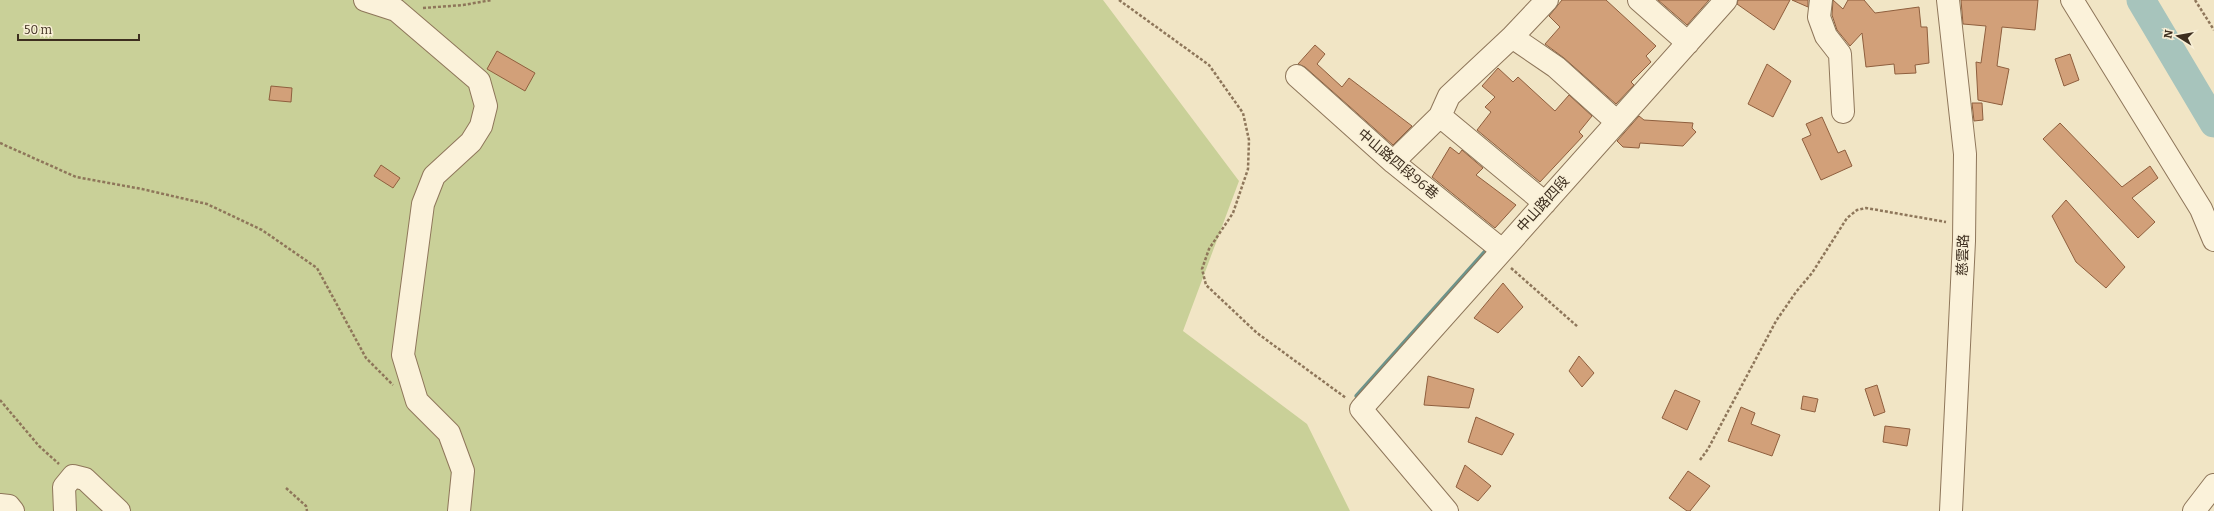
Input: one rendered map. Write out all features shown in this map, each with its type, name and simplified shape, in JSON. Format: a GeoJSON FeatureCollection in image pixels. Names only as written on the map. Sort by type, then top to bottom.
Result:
{"type":"FeatureCollection","features":[{"type":"Feature","properties":{"kind":"street"},"geometry":{"type":"LineString","coordinates":[[365,0],[396,10],[480,81],[486,106],[481,126],[471,142],[434,176],[423,204],[403,355],[417,400],[449,433],[463,471],[459,511]]}},
{"type":"Feature","properties":{"kind":"street"},"geometry":{"type":"LineString","coordinates":[[1393,162],[1440,116],[1449,96],[1512,37],[1546,0]]}},
{"type":"Feature","properties":{"kind":"street"},"geometry":{"type":"LineString","coordinates":[[1638,0],[1688,43]]}},
{"type":"Feature","properties":{"kind":"street","name":"中山路四段"},"geometry":{"type":"LineString","coordinates":[[1361,409],[1726,0]]}},
{"type":"Feature","properties":{"kind":"street"},"geometry":{"type":"LineString","coordinates":[[1821,0],[1819,16],[1826,36],[1840,54],[1843,112]]}},
{"type":"Feature","properties":{"kind":"street","name":"慈雲路"},"geometry":{"type":"LineString","coordinates":[[1948,0],[1965,154],[1964,225],[1951,511]]}},
{"type":"Feature","properties":{"kind":"street"},"geometry":{"type":"LineString","coordinates":[[2072,0],[2201,209],[2214,240]]}},
{"type":"Feature","properties":{"kind":"street"},"geometry":{"type":"LineString","coordinates":[[1512,37],[1556,67],[1617,122]]}},
{"type":"Feature","properties":{"kind":"street","name":"中山路四段96巷"},"geometry":{"type":"LineString","coordinates":[[1297,76],[1393,162],[1500,253]]}},
{"type":"Feature","properties":{"kind":"street"},"geometry":{"type":"LineString","coordinates":[[1440,116],[1545,203]]}},
{"type":"Feature","properties":{"kind":"street"},"geometry":{"type":"LineString","coordinates":[[1361,409],[1447,511]]}},
{"type":"Feature","properties":{"kind":"street"},"geometry":{"type":"LineString","coordinates":[[65,511],[64,487],[73,476],[85,479],[119,511]]}},
{"type":"Feature","properties":{"kind":"street"},"geometry":{"type":"LineString","coordinates":[[2194,511],[2214,485]]}},
{"type":"Feature","properties":{"kind":"street"},"geometry":{"type":"LineString","coordinates":[[0,505],[9,506],[13,511]]}},
{"type":"Feature","properties":{"kind":"path"},"geometry":{"type":"LineString","coordinates":[[396,10],[464,5],[492,0]]}},
{"type":"Feature","properties":{"kind":"path"},"geometry":{"type":"LineString","coordinates":[[1119,0],[1209,65],[1243,113],[1249,140],[1248,168],[1233,213],[1206,256],[1202,269],[1206,284],[1257,333],[1361,409]]}},
{"type":"Feature","properties":{"kind":"path"},"geometry":{"type":"LineString","coordinates":[[2195,0],[2214,30]]}},
{"type":"Feature","properties":{"kind":"path"},"geometry":{"type":"LineString","coordinates":[[0,143],[76,177],[142,189],[207,204],[262,230],[316,268],[366,358],[389,382],[417,400]]}},
{"type":"Feature","properties":{"kind":"path"},"geometry":{"type":"LineString","coordinates":[[1700,460],[1708,449],[1776,321],[1796,292],[1812,274],[1847,218],[1857,210],[1866,208],[1964,225]]}},
{"type":"Feature","properties":{"kind":"path"},"geometry":{"type":"LineString","coordinates":[[1500,253],[1578,327]]}},
{"type":"Feature","properties":{"kind":"path"},"geometry":{"type":"LineString","coordinates":[[0,400],[39,446],[73,476]]}},
{"type":"Feature","properties":{"kind":"path"},"geometry":{"type":"LineString","coordinates":[[286,488],[306,506],[307,511]]}},
{"type":"Feature","properties":{"kind":"green space"},"geometry":{"type":"Polygon","coordinates":[[[0,0],[1103,0],[1239,181],[1183,331],[1307,424],[1350,511],[0,511],[0,0]]]}},
{"type":"Feature","properties":{"kind":"building"},"geometry":{"type":"Polygon","coordinates":[[[1562,0],[1606,0],[1656,46],[1646,56],[1651,62],[1631,82],[1634,85],[1616,104],[1564,58],[1545,44],[1560,27],[1549,16],[1562,0]]]}},
{"type":"Feature","properties":{"kind":"building"},"geometry":{"type":"Polygon","coordinates":[[[1658,0],[1709,0],[1687,25],[1658,0]]]}},
{"type":"Feature","properties":{"kind":"building"},"geometry":{"type":"Polygon","coordinates":[[[1738,0],[1790,0],[1774,30],[1737,4],[1738,0]]]}},
{"type":"Feature","properties":{"kind":"building"},"geometry":{"type":"Polygon","coordinates":[[[1792,0],[1808,0],[1808,7],[1792,0]]]}},
{"type":"Feature","properties":{"kind":"building"},"geometry":{"type":"Polygon","coordinates":[[[1833,0],[1843,9],[1848,0],[1864,0],[1875,13],[1919,7],[1921,27],[1927,27],[1929,63],[1915,65],[1916,73],[1895,74],[1894,64],[1866,67],[1862,33],[1850,46],[1837,30],[1832,15],[1833,0]]]}},
{"type":"Feature","properties":{"kind":"building"},"geometry":{"type":"Polygon","coordinates":[[[1961,0],[2038,0],[2035,30],[2002,27],[1997,66],[2009,69],[2002,105],[1978,100],[1976,62],[1981,63],[1986,26],[1963,24],[1961,0]]]}},
{"type":"Feature","properties":{"kind":"building"},"geometry":{"type":"Polygon","coordinates":[[[1315,45],[1325,54],[1317,64],[1342,87],[1349,78],[1412,126],[1393,145],[1305,67],[1298,64],[1315,45]]]}},
{"type":"Feature","properties":{"kind":"building"},"geometry":{"type":"Polygon","coordinates":[[[497,51],[535,73],[525,91],[487,69],[497,51]]]}},
{"type":"Feature","properties":{"kind":"building"},"geometry":{"type":"Polygon","coordinates":[[[2070,54],[2079,80],[2064,86],[2055,59],[2070,54]]]}},
{"type":"Feature","properties":{"kind":"building"},"geometry":{"type":"Polygon","coordinates":[[[1767,64],[1791,81],[1773,117],[1748,104],[1767,64]]]}},
{"type":"Feature","properties":{"kind":"building"},"geometry":{"type":"Polygon","coordinates":[[[1498,68],[1513,82],[1518,77],[1555,111],[1569,95],[1592,116],[1579,132],[1583,136],[1540,182],[1477,130],[1491,112],[1485,107],[1495,97],[1482,86],[1498,68]]]}},
{"type":"Feature","properties":{"kind":"building"},"geometry":{"type":"Polygon","coordinates":[[[271,86],[292,88],[291,102],[269,100],[271,86]]]}},
{"type":"Feature","properties":{"kind":"building"},"geometry":{"type":"Polygon","coordinates":[[[1972,103],[1982,103],[1983,120],[1974,121],[1972,103]]]}},
{"type":"Feature","properties":{"kind":"building"},"geometry":{"type":"Polygon","coordinates":[[[1639,116],[1644,120],[1693,123],[1692,128],[1696,132],[1683,146],[1640,143],[1639,148],[1623,147],[1617,141],[1639,116]]]}},
{"type":"Feature","properties":{"kind":"building"},"geometry":{"type":"Polygon","coordinates":[[[1822,117],[1838,153],[1845,150],[1852,166],[1821,180],[1802,139],[1811,135],[1806,124],[1822,117]]]}},
{"type":"Feature","properties":{"kind":"building"},"geometry":{"type":"Polygon","coordinates":[[[2060,123],[2122,187],[2150,166],[2158,178],[2132,198],[2155,222],[2138,238],[2043,139],[2060,123]]]}},
{"type":"Feature","properties":{"kind":"building"},"geometry":{"type":"Polygon","coordinates":[[[1450,147],[1459,154],[1462,150],[1483,168],[1476,175],[1516,205],[1495,228],[1432,177],[1450,147]]]}},
{"type":"Feature","properties":{"kind":"building"},"geometry":{"type":"Polygon","coordinates":[[[381,165],[400,178],[393,188],[374,176],[381,165]]]}},
{"type":"Feature","properties":{"kind":"building"},"geometry":{"type":"Polygon","coordinates":[[[2066,200],[2125,267],[2106,288],[2076,262],[2052,216],[2066,200]]]}},
{"type":"Feature","properties":{"kind":"building"},"geometry":{"type":"Polygon","coordinates":[[[1503,283],[1523,307],[1498,333],[1474,318],[1503,283]]]}},
{"type":"Feature","properties":{"kind":"building"},"geometry":{"type":"Polygon","coordinates":[[[1579,356],[1594,373],[1582,387],[1569,371],[1579,356]]]}},
{"type":"Feature","properties":{"kind":"building"},"geometry":{"type":"Polygon","coordinates":[[[1428,376],[1474,389],[1469,408],[1424,405],[1428,376]]]}},
{"type":"Feature","properties":{"kind":"building"},"geometry":{"type":"Polygon","coordinates":[[[1877,385],[1885,412],[1874,416],[1865,389],[1877,385]]]}},
{"type":"Feature","properties":{"kind":"building"},"geometry":{"type":"Polygon","coordinates":[[[1675,390],[1700,401],[1687,430],[1662,418],[1675,390]]]}},
{"type":"Feature","properties":{"kind":"building"},"geometry":{"type":"Polygon","coordinates":[[[1803,396],[1818,399],[1815,412],[1801,409],[1803,396]]]}},
{"type":"Feature","properties":{"kind":"building"},"geometry":{"type":"Polygon","coordinates":[[[1741,407],[1755,413],[1751,424],[1780,435],[1772,456],[1728,441],[1741,407]]]}},
{"type":"Feature","properties":{"kind":"building"},"geometry":{"type":"Polygon","coordinates":[[[1476,417],[1514,434],[1502,455],[1468,442],[1476,417]]]}},
{"type":"Feature","properties":{"kind":"building"},"geometry":{"type":"Polygon","coordinates":[[[1885,426],[1910,429],[1907,446],[1883,442],[1885,426]]]}},
{"type":"Feature","properties":{"kind":"building"},"geometry":{"type":"Polygon","coordinates":[[[1465,465],[1491,486],[1478,501],[1456,487],[1465,465]]]}},
{"type":"Feature","properties":{"kind":"building"},"geometry":{"type":"Polygon","coordinates":[[[1688,471],[1710,486],[1690,511],[1687,511],[1669,498],[1688,471]]]}},
{"type":"Feature","properties":{"kind":"waterway"},"geometry":{"type":"LineString","coordinates":[[2141,0],[2214,123]]}},
{"type":"Feature","properties":{"kind":"waterway"},"geometry":{"type":"LineString","coordinates":[[1357,396],[1487,250],[1487,245]]}}]}
